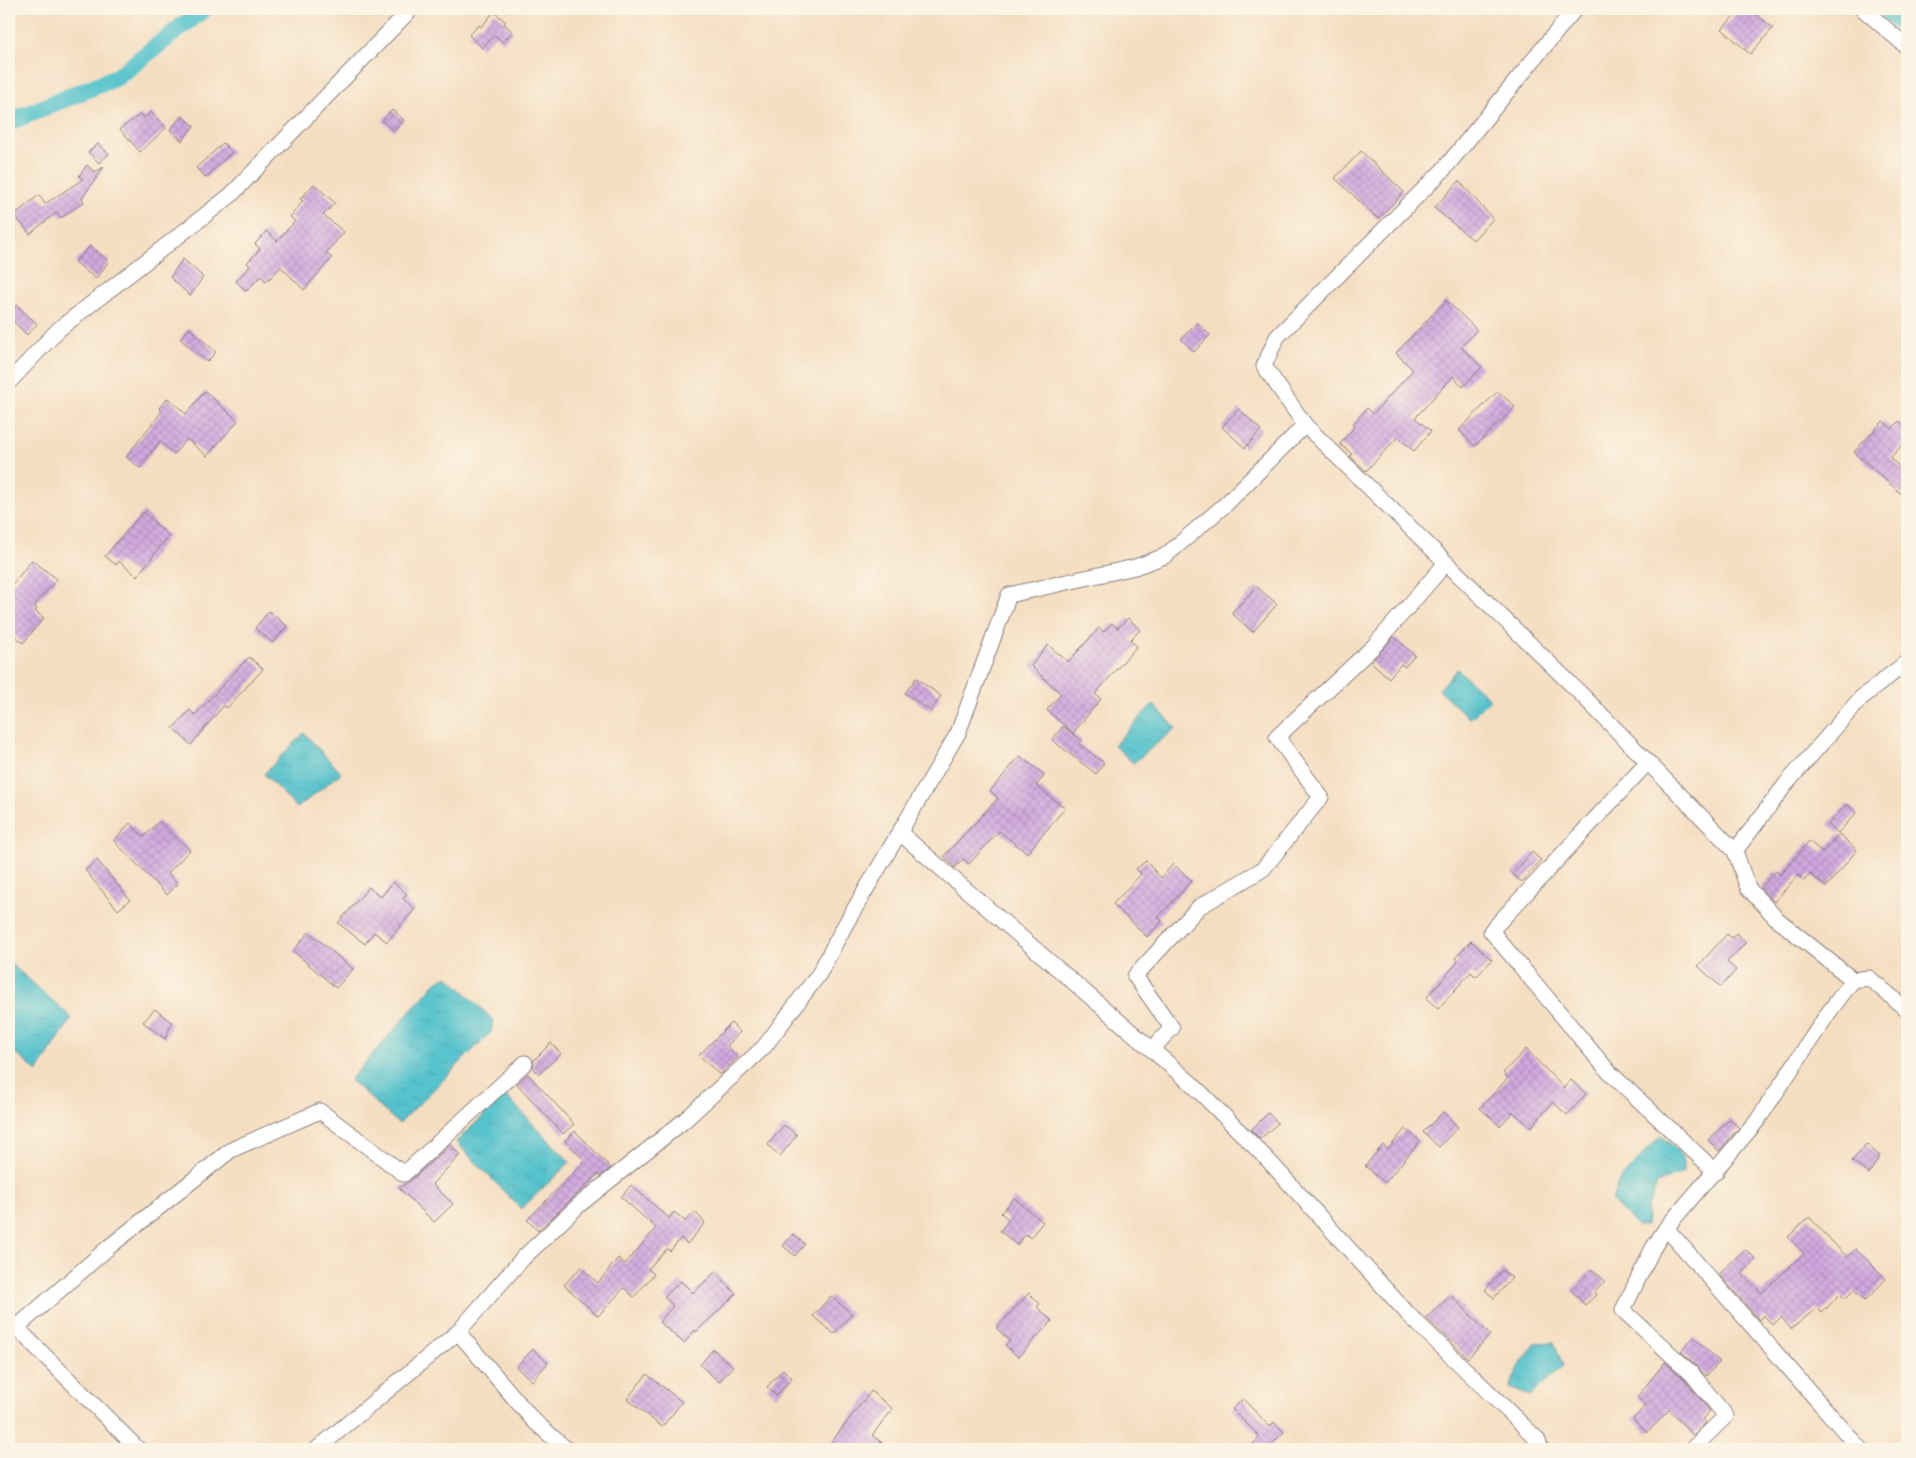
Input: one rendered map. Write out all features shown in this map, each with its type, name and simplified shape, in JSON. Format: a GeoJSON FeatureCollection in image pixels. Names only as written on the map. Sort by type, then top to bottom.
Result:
{"type":"FeatureCollection","features":[{"type":"Feature","properties":{"kind":"street"},"geometry":{"type":"LineString","coordinates":[[9,382],[59,329],[231,195],[411,9]]}},
{"type":"Feature","properties":{"kind":"street"},"geometry":{"type":"LineString","coordinates":[[1575,9],[1444,169],[1277,337],[1264,366],[1305,425],[1735,850],[1748,888],[1777,919],[1853,980],[1869,978],[1907,1010]]}},
{"type":"Feature","properties":{"kind":"street"},"geometry":{"type":"LineString","coordinates":[[1863,9],[1907,47]]}},
{"type":"Feature","properties":{"kind":"street"},"geometry":{"type":"LineString","coordinates":[[317,1449],[458,1332],[524,1258],[580,1205],[685,1120],[764,1047],[819,974],[845,925],[958,733],[1008,595],[1135,567],[1165,556],[1226,504],[1305,425]]}},
{"type":"Feature","properties":{"kind":"street"},"geometry":{"type":"LineString","coordinates":[[1152,1049],[1172,1028],[1135,976],[1199,907],[1263,869],[1321,797],[1277,737],[1374,646],[1446,564]]}},
{"type":"Feature","properties":{"kind":"street"},"geometry":{"type":"LineString","coordinates":[[1735,850],[1786,784],[1861,698],[1907,662]]}},
{"type":"Feature","properties":{"kind":"street"},"geometry":{"type":"LineString","coordinates":[[1648,762],[1491,931],[1609,1072],[1716,1172]]}},
{"type":"Feature","properties":{"kind":"street"},"geometry":{"type":"LineString","coordinates":[[900,833],[1193,1085],[1270,1161],[1408,1314],[1537,1439],[1541,1449]]}},
{"type":"Feature","properties":{"kind":"street"},"geometry":{"type":"LineString","coordinates":[[1692,1449],[1726,1416],[1692,1374],[1623,1310],[1653,1248],[1666,1228],[1757,1122],[1829,1012],[1853,980]]}},
{"type":"Feature","properties":{"kind":"street"},"geometry":{"type":"LineString","coordinates":[[138,1449],[12,1324],[231,1150],[320,1111],[404,1174],[525,1063]]}},
{"type":"Feature","properties":{"kind":"street"},"geometry":{"type":"LineString","coordinates":[[1666,1228],[1860,1449]]}},
{"type":"Feature","properties":{"kind":"street"},"geometry":{"type":"LineString","coordinates":[[458,1332],[533,1420],[566,1449]]}},
{"type":"Feature","properties":{"kind":"water"},"geometry":{"type":"Polygon","coordinates":[[[1457,669],[1490,699],[1470,719],[1439,690],[1457,669]]]}},
{"type":"Feature","properties":{"kind":"water"},"geometry":{"type":"Polygon","coordinates":[[[1153,704],[1176,728],[1133,763],[1114,745],[1153,704]]]}},
{"type":"Feature","properties":{"kind":"water"},"geometry":{"type":"Polygon","coordinates":[[[304,733],[341,773],[297,808],[264,774],[304,733]]]}},
{"type":"Feature","properties":{"kind":"water"},"geometry":{"type":"Polygon","coordinates":[[[9,962],[72,1018],[37,1072],[9,1047],[9,962]]]}},
{"type":"Feature","properties":{"kind":"water"},"geometry":{"type":"Polygon","coordinates":[[[448,976],[493,1020],[491,1032],[399,1124],[350,1080],[436,982],[448,976]]]}},
{"type":"Feature","properties":{"kind":"water"},"geometry":{"type":"Polygon","coordinates":[[[505,1095],[570,1162],[521,1209],[456,1142],[505,1095]]]}},
{"type":"Feature","properties":{"kind":"water"},"geometry":{"type":"Polygon","coordinates":[[[1661,1135],[1683,1156],[1683,1172],[1657,1184],[1648,1207],[1646,1226],[1637,1226],[1612,1201],[1618,1182],[1661,1135]]]}},
{"type":"Feature","properties":{"kind":"water"},"geometry":{"type":"Polygon","coordinates":[[[1554,1342],[1563,1366],[1530,1396],[1510,1388],[1518,1368],[1536,1343],[1554,1342]]]}},
{"type":"Feature","properties":{"kind":"building"},"geometry":{"type":"Polygon","coordinates":[[[1741,9],[1750,9],[1773,28],[1750,54],[1722,29],[1741,9]]]}},
{"type":"Feature","properties":{"kind":"building"},"geometry":{"type":"Polygon","coordinates":[[[494,12],[506,22],[504,24],[513,32],[503,42],[495,35],[482,48],[469,35],[479,25],[481,27],[494,12]]]}},
{"type":"Feature","properties":{"kind":"building"},"geometry":{"type":"Polygon","coordinates":[[[392,110],[404,120],[394,131],[382,121],[392,110]]]}},
{"type":"Feature","properties":{"kind":"building"},"geometry":{"type":"Polygon","coordinates":[[[151,112],[166,128],[140,152],[120,129],[141,114],[144,118],[151,112]]]}},
{"type":"Feature","properties":{"kind":"building"},"geometry":{"type":"Polygon","coordinates":[[[182,116],[194,126],[182,141],[170,130],[182,116]]]}},
{"type":"Feature","properties":{"kind":"building"},"geometry":{"type":"Polygon","coordinates":[[[223,143],[232,152],[206,178],[196,168],[223,143]]]}},
{"type":"Feature","properties":{"kind":"building"},"geometry":{"type":"Polygon","coordinates":[[[98,144],[109,154],[99,163],[88,152],[98,144]]]}},
{"type":"Feature","properties":{"kind":"building"},"geometry":{"type":"Polygon","coordinates":[[[1361,151],[1404,192],[1378,219],[1335,178],[1361,151]]]}},
{"type":"Feature","properties":{"kind":"building"},"geometry":{"type":"Polygon","coordinates":[[[87,165],[95,172],[104,167],[82,198],[84,202],[61,218],[57,212],[30,234],[14,215],[39,195],[45,204],[83,179],[79,176],[87,165]]]}},
{"type":"Feature","properties":{"kind":"building"},"geometry":{"type":"Polygon","coordinates":[[[1459,181],[1493,219],[1473,240],[1434,208],[1459,181]]]}},
{"type":"Feature","properties":{"kind":"building"},"geometry":{"type":"Polygon","coordinates":[[[314,184],[335,203],[323,215],[344,232],[326,253],[332,258],[304,290],[281,267],[266,282],[261,276],[246,291],[236,281],[250,266],[247,263],[260,249],[255,244],[266,231],[277,241],[295,221],[290,217],[303,201],[300,199],[314,184]]]}},
{"type":"Feature","properties":{"kind":"building"},"geometry":{"type":"Polygon","coordinates":[[[90,246],[109,261],[96,279],[75,262],[90,246]]]}},
{"type":"Feature","properties":{"kind":"building"},"geometry":{"type":"Polygon","coordinates":[[[183,259],[203,277],[190,296],[170,277],[183,259]]]}},
{"type":"Feature","properties":{"kind":"building"},"geometry":{"type":"Polygon","coordinates":[[[1446,300],[1477,330],[1461,347],[1482,367],[1463,387],[1453,376],[1415,418],[1431,431],[1414,451],[1398,437],[1366,471],[1350,456],[1352,454],[1340,444],[1355,426],[1353,424],[1367,408],[1373,414],[1413,370],[1396,353],[1446,300]]]}},
{"type":"Feature","properties":{"kind":"building"},"geometry":{"type":"Polygon","coordinates":[[[17,305],[37,324],[27,335],[9,317],[9,314],[17,305]]]}},
{"type":"Feature","properties":{"kind":"building"},"geometry":{"type":"Polygon","coordinates":[[[1197,322],[1210,335],[1194,352],[1181,339],[1197,322]]]}},
{"type":"Feature","properties":{"kind":"building"},"geometry":{"type":"Polygon","coordinates":[[[189,328],[216,352],[207,362],[180,339],[189,328]]]}},
{"type":"Feature","properties":{"kind":"building"},"geometry":{"type":"Polygon","coordinates":[[[205,391],[238,421],[207,456],[187,439],[174,454],[160,441],[140,468],[126,457],[162,411],[159,408],[168,398],[186,414],[205,391]]]}},
{"type":"Feature","properties":{"kind":"building"},"geometry":{"type":"Polygon","coordinates":[[[1498,391],[1515,407],[1475,446],[1459,430],[1498,391]]]}},
{"type":"Feature","properties":{"kind":"building"},"geometry":{"type":"Polygon","coordinates":[[[1239,409],[1261,430],[1245,448],[1222,427],[1239,409]]]}},
{"type":"Feature","properties":{"kind":"building"},"geometry":{"type":"Polygon","coordinates":[[[1883,421],[1892,429],[1899,421],[1907,428],[1907,440],[1890,458],[1907,473],[1907,499],[1854,452],[1883,421]]]}},
{"type":"Feature","properties":{"kind":"building"},"geometry":{"type":"Polygon","coordinates":[[[143,512],[169,536],[137,576],[119,561],[116,565],[105,556],[143,512]]]}},
{"type":"Feature","properties":{"kind":"building"},"geometry":{"type":"Polygon","coordinates":[[[32,560],[57,579],[34,606],[37,609],[35,611],[44,618],[23,643],[9,630],[9,589],[32,560]]]}},
{"type":"Feature","properties":{"kind":"building"},"geometry":{"type":"Polygon","coordinates":[[[1257,587],[1277,604],[1253,632],[1231,613],[1257,587]]]}},
{"type":"Feature","properties":{"kind":"building"},"geometry":{"type":"Polygon","coordinates":[[[269,611],[287,626],[273,643],[255,628],[269,611]]]}},
{"type":"Feature","properties":{"kind":"building"},"geometry":{"type":"Polygon","coordinates":[[[1128,618],[1140,630],[1130,640],[1137,646],[1095,694],[1101,699],[1073,733],[1047,710],[1061,694],[1031,666],[1048,645],[1068,662],[1099,628],[1104,632],[1112,623],[1118,628],[1128,618]]]}},
{"type":"Feature","properties":{"kind":"building"},"geometry":{"type":"Polygon","coordinates":[[[1394,637],[1415,655],[1405,667],[1401,664],[1389,678],[1371,662],[1394,637]]]}},
{"type":"Feature","properties":{"kind":"building"},"geometry":{"type":"Polygon","coordinates":[[[249,657],[263,669],[227,708],[224,705],[191,745],[173,728],[190,710],[195,715],[249,657]]]}},
{"type":"Feature","properties":{"kind":"building"},"geometry":{"type":"Polygon","coordinates":[[[916,678],[941,696],[931,711],[905,693],[916,678]]]}},
{"type":"Feature","properties":{"kind":"building"},"geometry":{"type":"Polygon","coordinates":[[[1063,726],[1082,741],[1079,744],[1104,763],[1096,774],[1052,740],[1063,726]]]}},
{"type":"Feature","properties":{"kind":"building"},"geometry":{"type":"Polygon","coordinates":[[[1020,756],[1045,775],[1036,786],[1065,808],[1027,853],[999,831],[969,864],[963,859],[955,868],[944,856],[998,798],[990,791],[1020,756]]]}},
{"type":"Feature","properties":{"kind":"building"},"geometry":{"type":"Polygon","coordinates":[[[1847,804],[1857,812],[1838,833],[1828,824],[1847,804]]]}},
{"type":"Feature","properties":{"kind":"building"},"geometry":{"type":"Polygon","coordinates":[[[159,821],[190,850],[168,873],[178,884],[167,895],[114,841],[130,823],[144,837],[159,821]]]}},
{"type":"Feature","properties":{"kind":"building"},"geometry":{"type":"Polygon","coordinates":[[[1839,834],[1857,850],[1826,887],[1810,874],[1804,881],[1798,875],[1774,902],[1761,888],[1776,871],[1780,875],[1809,841],[1822,852],[1839,834]]]}},
{"type":"Feature","properties":{"kind":"building"},"geometry":{"type":"Polygon","coordinates":[[[1532,852],[1541,860],[1522,882],[1513,874],[1532,852]]]}},
{"type":"Feature","properties":{"kind":"building"},"geometry":{"type":"Polygon","coordinates":[[[97,860],[130,900],[118,910],[85,870],[97,860]]]}},
{"type":"Feature","properties":{"kind":"building"},"geometry":{"type":"Polygon","coordinates":[[[1146,861],[1161,878],[1173,864],[1192,881],[1158,917],[1162,921],[1147,937],[1113,904],[1141,874],[1136,869],[1146,861]]]}},
{"type":"Feature","properties":{"kind":"building"},"geometry":{"type":"Polygon","coordinates":[[[393,882],[407,894],[403,899],[415,909],[387,942],[374,932],[365,944],[338,923],[369,887],[381,897],[393,882]]]}},
{"type":"Feature","properties":{"kind":"building"},"geometry":{"type":"Polygon","coordinates":[[[309,932],[353,969],[336,988],[293,951],[309,932]]]}},
{"type":"Feature","properties":{"kind":"building"},"geometry":{"type":"Polygon","coordinates":[[[1736,933],[1746,942],[1727,962],[1736,970],[1721,987],[1698,966],[1727,934],[1732,938],[1736,933]]]}},
{"type":"Feature","properties":{"kind":"building"},"geometry":{"type":"Polygon","coordinates":[[[1471,941],[1492,960],[1476,977],[1471,972],[1438,1009],[1426,998],[1458,962],[1455,958],[1471,941]]]}},
{"type":"Feature","properties":{"kind":"building"},"geometry":{"type":"Polygon","coordinates":[[[155,1009],[172,1023],[165,1039],[143,1022],[155,1009]]]}},
{"type":"Feature","properties":{"kind":"building"},"geometry":{"type":"Polygon","coordinates":[[[731,1023],[740,1032],[727,1046],[738,1057],[720,1075],[699,1055],[731,1023]]]}},
{"type":"Feature","properties":{"kind":"building"},"geometry":{"type":"Polygon","coordinates":[[[551,1043],[561,1054],[539,1074],[533,1068],[534,1060],[551,1043]]]}},
{"type":"Feature","properties":{"kind":"building"},"geometry":{"type":"Polygon","coordinates":[[[1526,1049],[1564,1088],[1571,1080],[1586,1094],[1567,1115],[1553,1102],[1531,1127],[1513,1112],[1500,1126],[1480,1108],[1508,1078],[1503,1073],[1526,1049]]]}},
{"type":"Feature","properties":{"kind":"building"},"geometry":{"type":"Polygon","coordinates":[[[528,1074],[574,1124],[563,1134],[517,1084],[528,1074]]]}},
{"type":"Feature","properties":{"kind":"building"},"geometry":{"type":"Polygon","coordinates":[[[1443,1112],[1458,1127],[1439,1147],[1423,1132],[1443,1112]]]}},
{"type":"Feature","properties":{"kind":"building"},"geometry":{"type":"Polygon","coordinates":[[[1268,1113],[1278,1123],[1260,1139],[1251,1130],[1268,1113]]]}},
{"type":"Feature","properties":{"kind":"building"},"geometry":{"type":"Polygon","coordinates":[[[1730,1119],[1739,1128],[1719,1151],[1708,1140],[1730,1119]]]}},
{"type":"Feature","properties":{"kind":"building"},"geometry":{"type":"Polygon","coordinates":[[[784,1125],[797,1135],[780,1156],[768,1145],[784,1125]]]}},
{"type":"Feature","properties":{"kind":"building"},"geometry":{"type":"Polygon","coordinates":[[[1405,1129],[1420,1141],[1385,1183],[1365,1166],[1383,1145],[1388,1149],[1405,1129]]]}},
{"type":"Feature","properties":{"kind":"building"},"geometry":{"type":"Polygon","coordinates":[[[575,1131],[611,1168],[600,1176],[598,1174],[538,1231],[527,1220],[585,1161],[565,1141],[575,1131]]]}},
{"type":"Feature","properties":{"kind":"building"},"geometry":{"type":"Polygon","coordinates":[[[1866,1144],[1880,1156],[1869,1174],[1852,1161],[1866,1144]]]}},
{"type":"Feature","properties":{"kind":"building"},"geometry":{"type":"Polygon","coordinates":[[[450,1145],[460,1155],[432,1184],[453,1204],[434,1222],[399,1188],[410,1181],[450,1145]]]}},
{"type":"Feature","properties":{"kind":"building"},"geometry":{"type":"Polygon","coordinates":[[[631,1185],[669,1218],[674,1212],[685,1221],[695,1212],[705,1223],[687,1244],[681,1238],[670,1251],[667,1249],[648,1269],[654,1274],[634,1297],[624,1288],[598,1316],[564,1285],[581,1267],[598,1283],[618,1258],[625,1264],[656,1228],[621,1197],[631,1185]]]}},
{"type":"Feature","properties":{"kind":"building"},"geometry":{"type":"Polygon","coordinates":[[[1014,1198],[1043,1222],[1030,1238],[1026,1234],[1017,1245],[1000,1231],[1009,1220],[1001,1213],[1014,1198]]]}},
{"type":"Feature","properties":{"kind":"building"},"geometry":{"type":"Polygon","coordinates":[[[1809,1217],[1847,1257],[1856,1249],[1886,1279],[1865,1301],[1854,1290],[1845,1299],[1840,1294],[1822,1313],[1817,1308],[1791,1329],[1781,1317],[1773,1325],[1763,1315],[1759,1320],[1719,1274],[1745,1249],[1756,1259],[1742,1274],[1762,1293],[1804,1253],[1788,1237],[1809,1217]]]}},
{"type":"Feature","properties":{"kind":"building"},"geometry":{"type":"Polygon","coordinates":[[[793,1234],[805,1244],[795,1256],[783,1246],[793,1234]]]}},
{"type":"Feature","properties":{"kind":"building"},"geometry":{"type":"Polygon","coordinates":[[[1592,1269],[1605,1281],[1594,1293],[1596,1295],[1585,1305],[1571,1290],[1592,1269]]]}},
{"type":"Feature","properties":{"kind":"building"},"geometry":{"type":"Polygon","coordinates":[[[1502,1270],[1512,1278],[1494,1298],[1485,1290],[1502,1270]]]}},
{"type":"Feature","properties":{"kind":"building"},"geometry":{"type":"Polygon","coordinates":[[[715,1272],[736,1294],[696,1332],[695,1330],[684,1343],[659,1322],[673,1306],[664,1297],[681,1281],[693,1293],[715,1272]]]}},
{"type":"Feature","properties":{"kind":"building"},"geometry":{"type":"Polygon","coordinates":[[[1029,1293],[1040,1304],[1037,1307],[1052,1321],[1018,1357],[1005,1345],[1010,1341],[996,1328],[1029,1293]]]}},
{"type":"Feature","properties":{"kind":"building"},"geometry":{"type":"Polygon","coordinates":[[[1451,1295],[1490,1335],[1468,1358],[1426,1318],[1451,1295]]]}},
{"type":"Feature","properties":{"kind":"building"},"geometry":{"type":"Polygon","coordinates":[[[831,1296],[852,1314],[834,1334],[813,1316],[831,1296]]]}},
{"type":"Feature","properties":{"kind":"building"},"geometry":{"type":"Polygon","coordinates":[[[1694,1337],[1720,1362],[1706,1376],[1681,1351],[1694,1337]]]}},
{"type":"Feature","properties":{"kind":"building"},"geometry":{"type":"Polygon","coordinates":[[[533,1349],[548,1363],[532,1381],[516,1367],[533,1349]]]}},
{"type":"Feature","properties":{"kind":"building"},"geometry":{"type":"Polygon","coordinates":[[[713,1349],[733,1366],[719,1382],[700,1365],[713,1349]]]}},
{"type":"Feature","properties":{"kind":"building"},"geometry":{"type":"Polygon","coordinates":[[[1665,1362],[1685,1380],[1710,1411],[1702,1419],[1706,1423],[1693,1435],[1669,1410],[1647,1433],[1633,1419],[1646,1405],[1637,1397],[1665,1362]]]}},
{"type":"Feature","properties":{"kind":"building"},"geometry":{"type":"Polygon","coordinates":[[[783,1369],[792,1378],[776,1396],[767,1387],[783,1369]]]}},
{"type":"Feature","properties":{"kind":"building"},"geometry":{"type":"Polygon","coordinates":[[[647,1374],[682,1402],[662,1427],[627,1399],[647,1374]]]}},
{"type":"Feature","properties":{"kind":"building"},"geometry":{"type":"Polygon","coordinates":[[[871,1391],[893,1409],[872,1435],[890,1449],[826,1449],[871,1391]]]}},
{"type":"Feature","properties":{"kind":"building"},"geometry":{"type":"Polygon","coordinates":[[[1243,1399],[1270,1427],[1274,1422],[1284,1432],[1267,1449],[1248,1449],[1260,1437],[1232,1409],[1243,1399]]]}},
{"type":"Feature","properties":{"kind":"waterway"},"geometry":{"type":"LineString","coordinates":[[9,122],[117,77],[204,9]]}},
{"type":"Feature","properties":{"kind":"waterway"},"geometry":{"type":"LineString","coordinates":[[1885,9],[1907,28]]}}]}
